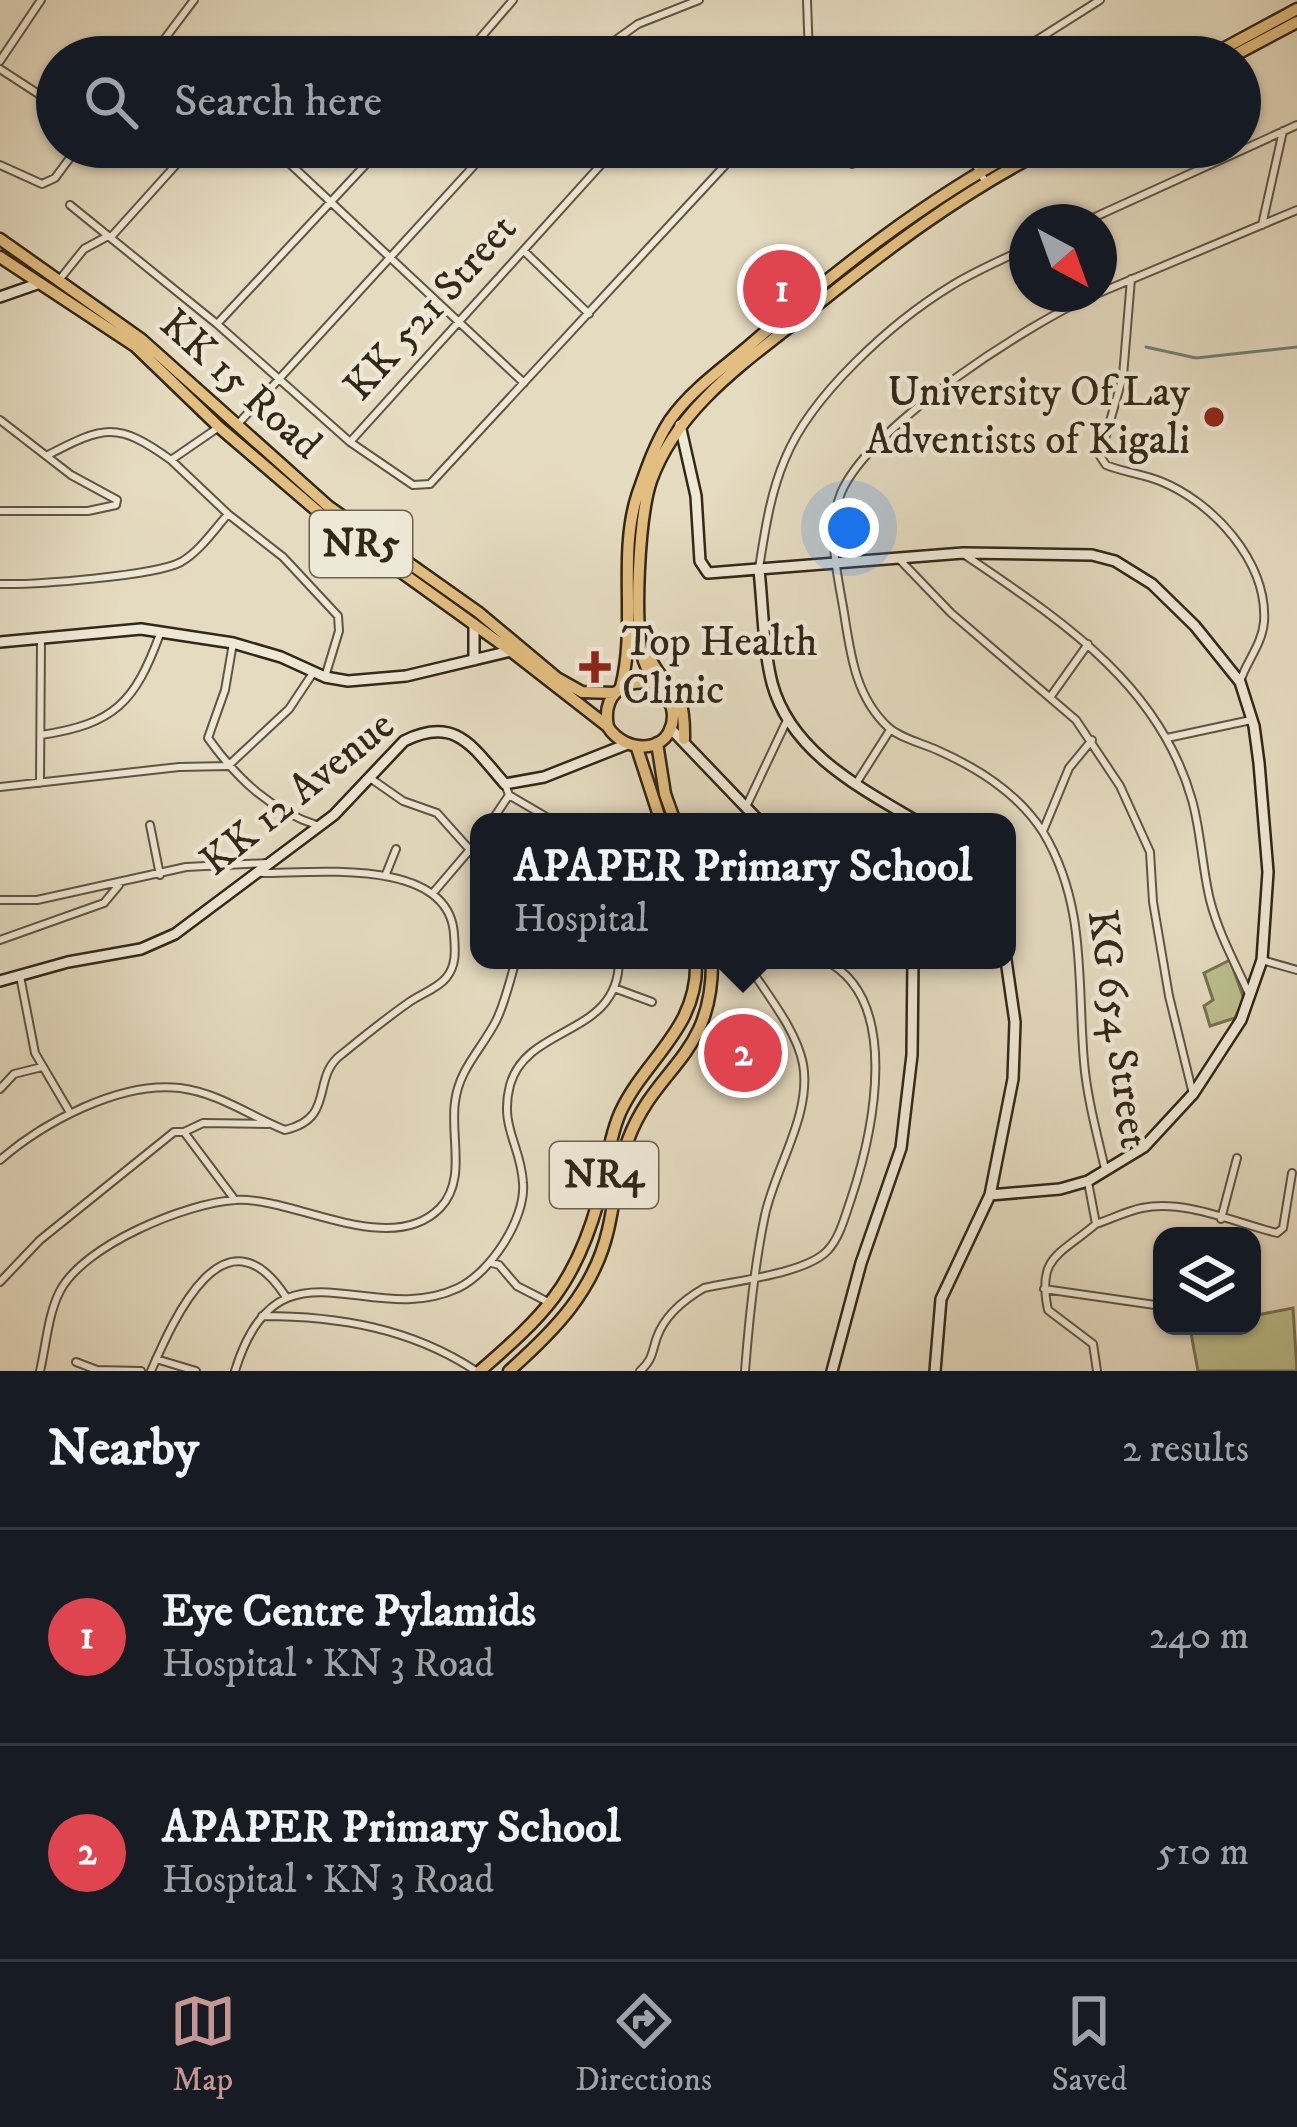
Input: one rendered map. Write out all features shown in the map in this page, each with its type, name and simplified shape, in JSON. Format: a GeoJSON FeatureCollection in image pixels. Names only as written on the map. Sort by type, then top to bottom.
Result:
{"type":"FeatureCollection","features":[{"type":"Feature","properties":{"kind":"highway"},"geometry":{"type":"LineString","coordinates":[[1247,36],[1297,9]]}},
{"type":"Feature","properties":{"kind":"highway"},"geometry":{"type":"LineString","coordinates":[[1261,41],[1297,22]]}},
{"type":"Feature","properties":{"kind":"highway"},"geometry":{"type":"LineString","coordinates":[[661,813],[664,737],[673,710],[668,698],[652,684],[636,631],[632,518],[654,449],[716,373],[855,258],[994,168]]}},
{"type":"Feature","properties":{"kind":"highway"},"geometry":{"type":"LineString","coordinates":[[982,176],[1001,168]]}},
{"type":"Feature","properties":{"kind":"highway","name":"KK 15 Road"},"geometry":{"type":"LineString","coordinates":[[0,239],[160,354],[328,506],[478,612],[572,688],[587,694],[618,690]]}},
{"type":"Feature","properties":{"kind":"highway","name":"KK 15 Road"},"geometry":{"type":"LineString","coordinates":[[0,257],[152,359],[219,427],[322,516],[512,650],[608,728]]}},
{"type":"Feature","properties":{"kind":"highway"},"geometry":{"type":"LineString","coordinates":[[670,813],[631,747],[608,728],[608,704],[618,690],[636,631],[650,485],[676,421]]}},
{"type":"Feature","properties":{"kind":"highway"},"geometry":{"type":"LineString","coordinates":[[636,631],[656,670],[680,694],[684,739]]}},
{"type":"Feature","properties":{"kind":"highway"},"geometry":{"type":"LineString","coordinates":[[618,690],[631,682],[652,684]]}},
{"type":"Feature","properties":{"kind":"highway"},"geometry":{"type":"LineString","coordinates":[[631,747],[664,737]]}},
{"type":"Feature","properties":{"kind":"highway","name":"NR4"},"geometry":{"type":"LineString","coordinates":[[478,1371],[551,1304],[569,1280],[586,1241],[620,1114],[667,1048],[692,999],[695,969]]}},
{"type":"Feature","properties":{"kind":"highway","name":"NR4"},"geometry":{"type":"LineString","coordinates":[[509,1371],[550,1334],[591,1279],[601,1257],[627,1140],[694,1043],[709,1001],[711,969]]}},
{"type":"Feature","properties":{"kind":"street"},"geometry":{"type":"LineString","coordinates":[[36,91],[0,65],[41,0]]}},
{"type":"Feature","properties":{"kind":"street"},"geometry":{"type":"LineString","coordinates":[[167,36],[194,0]]}},
{"type":"Feature","properties":{"kind":"street"},"geometry":{"type":"LineString","coordinates":[[482,36],[513,0]]}},
{"type":"Feature","properties":{"kind":"street"},"geometry":{"type":"LineString","coordinates":[[621,36],[638,24],[698,0]]}},
{"type":"Feature","properties":{"kind":"street"},"geometry":{"type":"LineString","coordinates":[[806,0],[807,36]]}},
{"type":"Feature","properties":{"kind":"street"},"geometry":{"type":"LineString","coordinates":[[1043,36],[1100,0]]}},
{"type":"Feature","properties":{"kind":"street"},"geometry":{"type":"LineString","coordinates":[[1261,141],[1297,125]]}},
{"type":"Feature","properties":{"kind":"street"},"geometry":{"type":"LineString","coordinates":[[1262,225],[1283,131]]}},
{"type":"Feature","properties":{"kind":"street"},"geometry":{"type":"LineString","coordinates":[[0,165],[42,184],[62,168]]}},
{"type":"Feature","properties":{"kind":"street"},"geometry":{"type":"LineString","coordinates":[[0,297],[60,279],[84,249],[109,237],[173,168]]}},
{"type":"Feature","properties":{"kind":"street"},"geometry":{"type":"LineString","coordinates":[[295,168],[524,383]]}},
{"type":"Feature","properties":{"kind":"street"},"geometry":{"type":"LineString","coordinates":[[217,324],[363,168]]}},
{"type":"Feature","properties":{"kind":"street"},"geometry":{"type":"LineString","coordinates":[[237,425],[471,168]]}},
{"type":"Feature","properties":{"kind":"street","name":"KK 521 Street"},"geometry":{"type":"LineString","coordinates":[[70,205],[217,324],[350,442],[597,168]]}},
{"type":"Feature","properties":{"kind":"street"},"geometry":{"type":"LineString","coordinates":[[350,442],[413,484],[430,484],[723,168]]}},
{"type":"Feature","properties":{"kind":"street"},"geometry":{"type":"LineString","coordinates":[[977,168],[982,176]]}},
{"type":"Feature","properties":{"kind":"street"},"geometry":{"type":"LineString","coordinates":[[1117,207],[1202,168]]}},
{"type":"Feature","properties":{"kind":"street"},"geometry":{"type":"LineString","coordinates":[[1117,285],[1297,210]]}},
{"type":"Feature","properties":{"kind":"street"},"geometry":{"type":"LineString","coordinates":[[524,251],[589,314]]}},
{"type":"Feature","properties":{"kind":"street"},"geometry":{"type":"LineString","coordinates":[[903,813],[821,759],[788,718],[772,681],[759,570],[772,496],[784,460],[814,408],[926,303],[1009,256]]}},
{"type":"Feature","properties":{"kind":"street"},"geometry":{"type":"LineString","coordinates":[[1131,279],[1124,376],[1101,449],[1102,461],[1184,494],[1239,545],[1264,606],[1262,633],[1240,682]]}},
{"type":"Feature","properties":{"kind":"street"},"geometry":{"type":"LineString","coordinates":[[855,785],[890,730],[858,682],[837,564],[834,524],[840,495],[872,452],[958,376],[1060,312]]}},
{"type":"Feature","properties":{"kind":"street"},"geometry":{"type":"LineString","coordinates":[[0,420],[71,476],[117,500],[116,506],[88,511],[0,511]]}},
{"type":"Feature","properties":{"kind":"street"},"geometry":{"type":"LineString","coordinates":[[676,421],[688,454],[703,568],[715,574],[962,553],[1061,552],[1115,561],[1165,596],[1240,682],[1268,839],[1262,960],[1228,1044],[1193,1094],[1144,1147],[1106,1172],[1088,1181],[1035,1192],[990,1195]]}},
{"type":"Feature","properties":{"kind":"street"},"geometry":{"type":"LineString","coordinates":[[170,460],[219,427]]}},
{"type":"Feature","properties":{"kind":"street"},"geometry":{"type":"LineString","coordinates":[[0,788],[179,767],[228,766],[320,675],[339,631],[338,616],[283,557],[170,460],[129,432],[92,433],[48,455]]}},
{"type":"Feature","properties":{"kind":"street"},"geometry":{"type":"LineString","coordinates":[[669,441],[688,454]]}},
{"type":"Feature","properties":{"kind":"street"},"geometry":{"type":"LineString","coordinates":[[0,584],[172,566],[188,557],[228,514]]}},
{"type":"Feature","properties":{"kind":"street"},"geometry":{"type":"LineString","coordinates":[[962,553],[1088,644],[1129,683],[1167,738],[1192,799],[1214,914],[1250,997]]}},
{"type":"Feature","properties":{"kind":"street"},"geometry":{"type":"LineString","coordinates":[[900,560],[950,613],[1051,696],[1092,740],[1144,833],[1169,996],[1193,1094]]}},
{"type":"Feature","properties":{"kind":"street"},"geometry":{"type":"LineString","coordinates":[[474,624],[474,660]]}},
{"type":"Feature","properties":{"kind":"street"},"geometry":{"type":"LineString","coordinates":[[0,642],[141,629],[233,643],[320,675],[374,681],[512,650]]}},
{"type":"Feature","properties":{"kind":"street"},"geometry":{"type":"LineString","coordinates":[[41,735],[76,730],[121,706],[140,683],[160,634]]}},
{"type":"Feature","properties":{"kind":"street"},"geometry":{"type":"LineString","coordinates":[[40,639],[40,783]]}},
{"type":"Feature","properties":{"kind":"street"},"geometry":{"type":"LineString","coordinates":[[233,643],[224,690],[207,732],[228,766],[269,804],[319,826]]}},
{"type":"Feature","properties":{"kind":"street"},"geometry":{"type":"LineString","coordinates":[[1051,696],[1088,644]]}},
{"type":"Feature","properties":{"kind":"street"},"geometry":{"type":"LineString","coordinates":[[1233,670],[1255,651]]}},
{"type":"Feature","properties":{"kind":"street"},"geometry":{"type":"LineString","coordinates":[[746,807],[788,718]]}},
{"type":"Feature","properties":{"kind":"street"},"geometry":{"type":"LineString","coordinates":[[1167,738],[1250,719]]}},
{"type":"Feature","properties":{"kind":"street","name":"KK 12 Avenue"},"geometry":{"type":"LineString","coordinates":[[0,981],[158,943],[356,796],[404,741],[440,730],[463,739],[507,789]]}},
{"type":"Feature","properties":{"kind":"street","name":"KG 654 Street"},"geometry":{"type":"LineString","coordinates":[[890,730],[981,771],[1042,831],[1078,929],[1086,1082],[1106,1172]]}},
{"type":"Feature","properties":{"kind":"street"},"geometry":{"type":"LineString","coordinates":[[664,737],[684,739],[752,813]]}},
{"type":"Feature","properties":{"kind":"street"},"geometry":{"type":"LineString","coordinates":[[664,737],[698,757]]}},
{"type":"Feature","properties":{"kind":"street"},"geometry":{"type":"LineString","coordinates":[[1042,831],[1069,768],[1092,740]]}},
{"type":"Feature","properties":{"kind":"street"},"geometry":{"type":"LineString","coordinates":[[495,813],[507,789],[631,747]]}},
{"type":"Feature","properties":{"kind":"street"},"geometry":{"type":"LineString","coordinates":[[370,778],[403,801],[436,813],[462,837],[468,851]]}},
{"type":"Feature","properties":{"kind":"street"},"geometry":{"type":"LineString","coordinates":[[507,789],[542,813]]}},
{"type":"Feature","properties":{"kind":"street"},"geometry":{"type":"LineString","coordinates":[[150,825],[160,875]]}},
{"type":"Feature","properties":{"kind":"street"},"geometry":{"type":"LineString","coordinates":[[386,874],[396,849]]}},
{"type":"Feature","properties":{"kind":"street"},"geometry":{"type":"LineString","coordinates":[[433,893],[470,849]]}},
{"type":"Feature","properties":{"kind":"street"},"geometry":{"type":"LineString","coordinates":[[0,900],[37,900],[186,867],[267,863]]}},
{"type":"Feature","properties":{"kind":"street"},"geometry":{"type":"LineString","coordinates":[[0,1160],[70,1112],[117,1097],[179,1088],[230,1102],[286,1130],[308,1120],[319,1107],[330,1065],[341,1054],[447,976],[456,952],[453,921],[433,893],[386,874],[258,873]]}},
{"type":"Feature","properties":{"kind":"street"},"geometry":{"type":"LineString","coordinates":[[0,940],[104,903],[119,884]]}},
{"type":"Feature","properties":{"kind":"street"},"geometry":{"type":"LineString","coordinates":[[1262,960],[1297,970]]}},
{"type":"Feature","properties":{"kind":"street"},"geometry":{"type":"LineString","coordinates":[[40,1371],[59,1292],[109,1244],[151,1222],[235,1200],[353,1225],[382,1226],[418,1221],[443,1205],[457,1162],[453,1138],[459,1080],[498,1017],[513,969]]}},
{"type":"Feature","properties":{"kind":"street"},"geometry":{"type":"LineString","coordinates":[[235,1371],[259,1316],[286,1298],[441,1294],[473,1279],[492,1263],[524,1186],[505,1121],[512,1076],[536,1048],[592,1017],[614,988],[617,969]]}},
{"type":"Feature","properties":{"kind":"street"},"geometry":{"type":"LineString","coordinates":[[745,1371],[765,1214],[792,1132],[804,1070],[791,1034],[751,969]]}},
{"type":"Feature","properties":{"kind":"street"},"geometry":{"type":"LineString","coordinates":[[647,1368],[658,1332],[690,1296],[704,1288],[807,1264],[829,1250],[841,1228],[863,1162],[875,1092],[868,1012],[849,977],[837,969]]}},
{"type":"Feature","properties":{"kind":"street"},"geometry":{"type":"LineString","coordinates":[[832,1371],[861,1263],[902,1148],[912,1055],[913,969]]}},
{"type":"Feature","properties":{"kind":"street"},"geometry":{"type":"LineString","coordinates":[[935,1371],[941,1299],[990,1195],[1013,1078],[1015,1022],[1007,969]]}},
{"type":"Feature","properties":{"kind":"street"},"geometry":{"type":"LineString","coordinates":[[20,976],[26,1018],[42,1066],[70,1112]]}},
{"type":"Feature","properties":{"kind":"street"},"geometry":{"type":"LineString","coordinates":[[614,988],[652,1002]]}},
{"type":"Feature","properties":{"kind":"street"},"geometry":{"type":"LineString","coordinates":[[0,1089],[14,1074],[42,1066]]}},
{"type":"Feature","properties":{"kind":"street"},"geometry":{"type":"LineString","coordinates":[[0,1282],[56,1226],[174,1132],[203,1123],[271,1124]]}},
{"type":"Feature","properties":{"kind":"street"},"geometry":{"type":"LineString","coordinates":[[184,1132],[235,1200]]}},
{"type":"Feature","properties":{"kind":"street"},"geometry":{"type":"LineString","coordinates":[[1221,1220],[1237,1158]]}},
{"type":"Feature","properties":{"kind":"street"},"geometry":{"type":"LineString","coordinates":[[1097,1371],[1094,1344],[1048,1310],[1043,1289],[1049,1264],[1096,1224],[1142,1208],[1183,1208],[1277,1233],[1282,1228],[1292,1174]]}},
{"type":"Feature","properties":{"kind":"street"},"geometry":{"type":"LineString","coordinates":[[1088,1181],[1096,1224]]}},
{"type":"Feature","properties":{"kind":"street"},"geometry":{"type":"LineString","coordinates":[[1284,1213],[1297,1215]]}},
{"type":"Feature","properties":{"kind":"street"},"geometry":{"type":"LineString","coordinates":[[151,1371],[191,1289],[228,1266],[247,1262],[260,1267],[286,1298]]}},
{"type":"Feature","properties":{"kind":"street"},"geometry":{"type":"LineString","coordinates":[[492,1263],[500,1265],[517,1286],[551,1304]]}},
{"type":"Feature","properties":{"kind":"street"},"geometry":{"type":"LineString","coordinates":[[1043,1289],[1153,1305]]}},
{"type":"Feature","properties":{"kind":"street"},"geometry":{"type":"LineString","coordinates":[[259,1316],[326,1316],[389,1331],[478,1371]]}},
{"type":"Feature","properties":{"kind":"street"},"geometry":{"type":"LineString","coordinates":[[156,1359],[196,1371]]}},
{"type":"Feature","properties":{"kind":"street"},"geometry":{"type":"LineString","coordinates":[[76,1362],[97,1370],[141,1371]]}},
{"type":"Feature","properties":{"kind":"green space"},"geometry":{"type":"Polygon","coordinates":[[[1230,960],[1244,999],[1235,1018],[1210,1026],[1204,1006],[1213,1000],[1204,973],[1230,960]]]}},
{"type":"Feature","properties":{"kind":"green space"},"geometry":{"type":"Polygon","coordinates":[[[1293,1308],[1297,1371],[1198,1371],[1191,1335],[1261,1335],[1261,1314],[1293,1308]]]}},
{"type":"Feature","properties":{"kind":"waterway"},"geometry":{"type":"LineString","coordinates":[[1146,347],[1196,358],[1297,347]]}},
{"type":"Feature","properties":{"kind":"place","name":"Eye Centre Pylamids"},"geometry":{"type":"Point","coordinates":[782,289]}},
{"type":"Feature","properties":{"kind":"place","name":"University Of Lay Adventists of Kigali"},"geometry":{"type":"Point","coordinates":[1214,417]}},
{"type":"Feature","properties":{"kind":"place","name":"Top Health Clinic"},"geometry":{"type":"Point","coordinates":[595,667]}},
{"type":"Feature","properties":{"kind":"place","name":"APAPER Primary School"},"geometry":{"type":"Point","coordinates":[743,1053]}}]}
